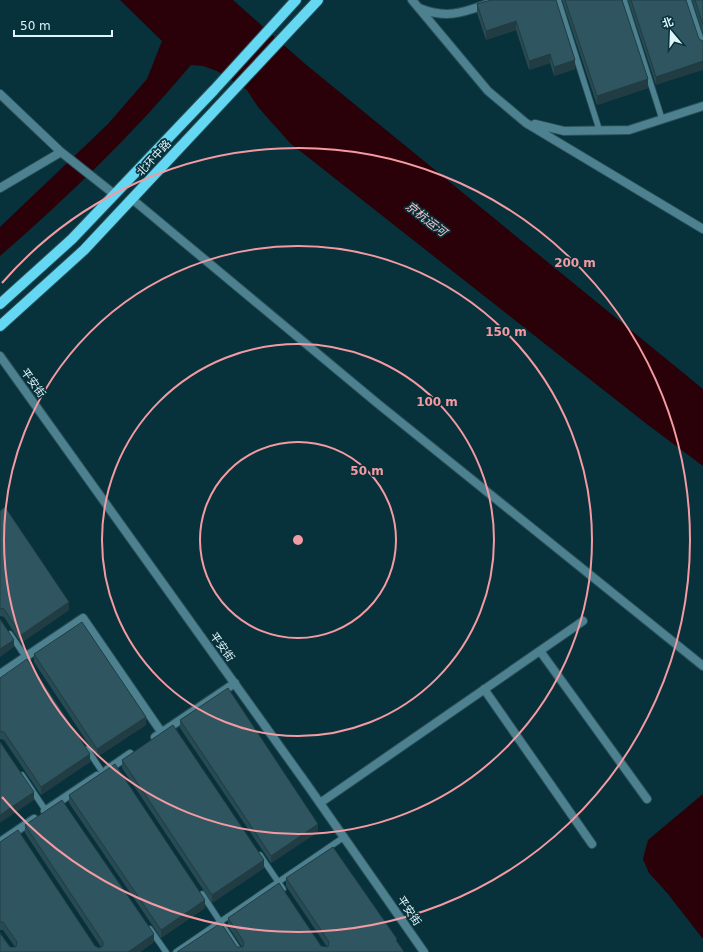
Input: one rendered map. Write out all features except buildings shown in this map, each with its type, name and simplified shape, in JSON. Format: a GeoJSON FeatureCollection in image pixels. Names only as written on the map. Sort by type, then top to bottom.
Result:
{"type":"FeatureCollection","features":[{"type":"Feature","properties":{"kind":"main road","name":"北环中路"},"geometry":{"type":"LineString","coordinates":[[0,304],[72,239],[214,90],[296,0]]}},
{"type":"Feature","properties":{"kind":"main road","name":"北环中路"},"geometry":{"type":"LineString","coordinates":[[0,326],[84,250],[318,0]]}},
{"type":"Feature","properties":{"kind":"street"},"geometry":{"type":"LineString","coordinates":[[412,0],[488,92],[526,122],[703,229]]}},
{"type":"Feature","properties":{"kind":"street"},"geometry":{"type":"LineString","coordinates":[[418,8],[441,15],[453,15],[499,0]]}},
{"type":"Feature","properties":{"kind":"street"},"geometry":{"type":"LineString","coordinates":[[0,94],[61,152],[114,194]]}},
{"type":"Feature","properties":{"kind":"street"},"geometry":{"type":"LineString","coordinates":[[526,122],[564,131],[599,129],[629,130],[703,106]]}},
{"type":"Feature","properties":{"kind":"street"},"geometry":{"type":"LineString","coordinates":[[0,188],[61,152]]}},
{"type":"Feature","properties":{"kind":"street"},"geometry":{"type":"LineString","coordinates":[[132,199],[377,403],[703,666]]}},
{"type":"Feature","properties":{"kind":"street","name":"平安街"},"geometry":{"type":"LineString","coordinates":[[0,356],[320,803],[424,952]]}},
{"type":"Feature","properties":{"kind":"street"},"geometry":{"type":"LineString","coordinates":[[0,674],[28,660],[83,618],[162,733]]}},
{"type":"Feature","properties":{"kind":"street"},"geometry":{"type":"LineString","coordinates":[[320,803],[583,621]]}},
{"type":"Feature","properties":{"kind":"street"},"geometry":{"type":"LineString","coordinates":[[540,650],[647,799]]}},
{"type":"Feature","properties":{"kind":"street"},"geometry":{"type":"LineString","coordinates":[[150,741],[162,733],[175,728],[235,684]]}},
{"type":"Feature","properties":{"kind":"street"},"geometry":{"type":"LineString","coordinates":[[484,689],[592,844]]}},
{"type":"Feature","properties":{"kind":"street"},"geometry":{"type":"LineString","coordinates":[[0,842],[20,833],[46,811],[64,803],[103,773],[117,768],[138,749]]}},
{"type":"Feature","properties":{"kind":"lane"},"geometry":{"type":"LineString","coordinates":[[558,0],[599,129]]}},
{"type":"Feature","properties":{"kind":"lane"},"geometry":{"type":"LineString","coordinates":[[624,0],[662,119]]}},
{"type":"Feature","properties":{"kind":"lane"},"geometry":{"type":"LineString","coordinates":[[688,0],[703,46]]}},
{"type":"Feature","properties":{"kind":"lane"},"geometry":{"type":"LineString","coordinates":[[4,626],[28,660]]}},
{"type":"Feature","properties":{"kind":"lane"},"geometry":{"type":"LineString","coordinates":[[81,740],[103,773]]}},
{"type":"Feature","properties":{"kind":"lane"},"geometry":{"type":"LineString","coordinates":[[17,767],[46,811]]}},
{"type":"Feature","properties":{"kind":"lane"},"geometry":{"type":"LineString","coordinates":[[176,952],[344,837]]}},
{"type":"Feature","properties":{"kind":"lane"},"geometry":{"type":"LineString","coordinates":[[256,849],[287,895]]}},
{"type":"Feature","properties":{"kind":"lane"},"geometry":{"type":"LineString","coordinates":[[198,889],[240,952]]}},
{"type":"Feature","properties":{"kind":"lane"},"geometry":{"type":"LineString","coordinates":[[148,926],[166,952]]}},
{"type":"Feature","properties":{"kind":"water","name":"京杭运河"},"geometry":{"type":"Polygon","coordinates":[[[120,0],[233,0],[304,63],[703,389],[703,466],[648,425],[290,143],[258,107],[247,90],[217,71],[203,66],[191,65],[146,116],[75,188],[0,256],[0,227],[108,124],[147,79],[162,41],[120,0]]]}},
{"type":"Feature","properties":{"kind":"water"},"geometry":{"type":"Polygon","coordinates":[[[703,794],[703,939],[668,894],[649,873],[643,859],[648,840],[703,794]]]}}]}
